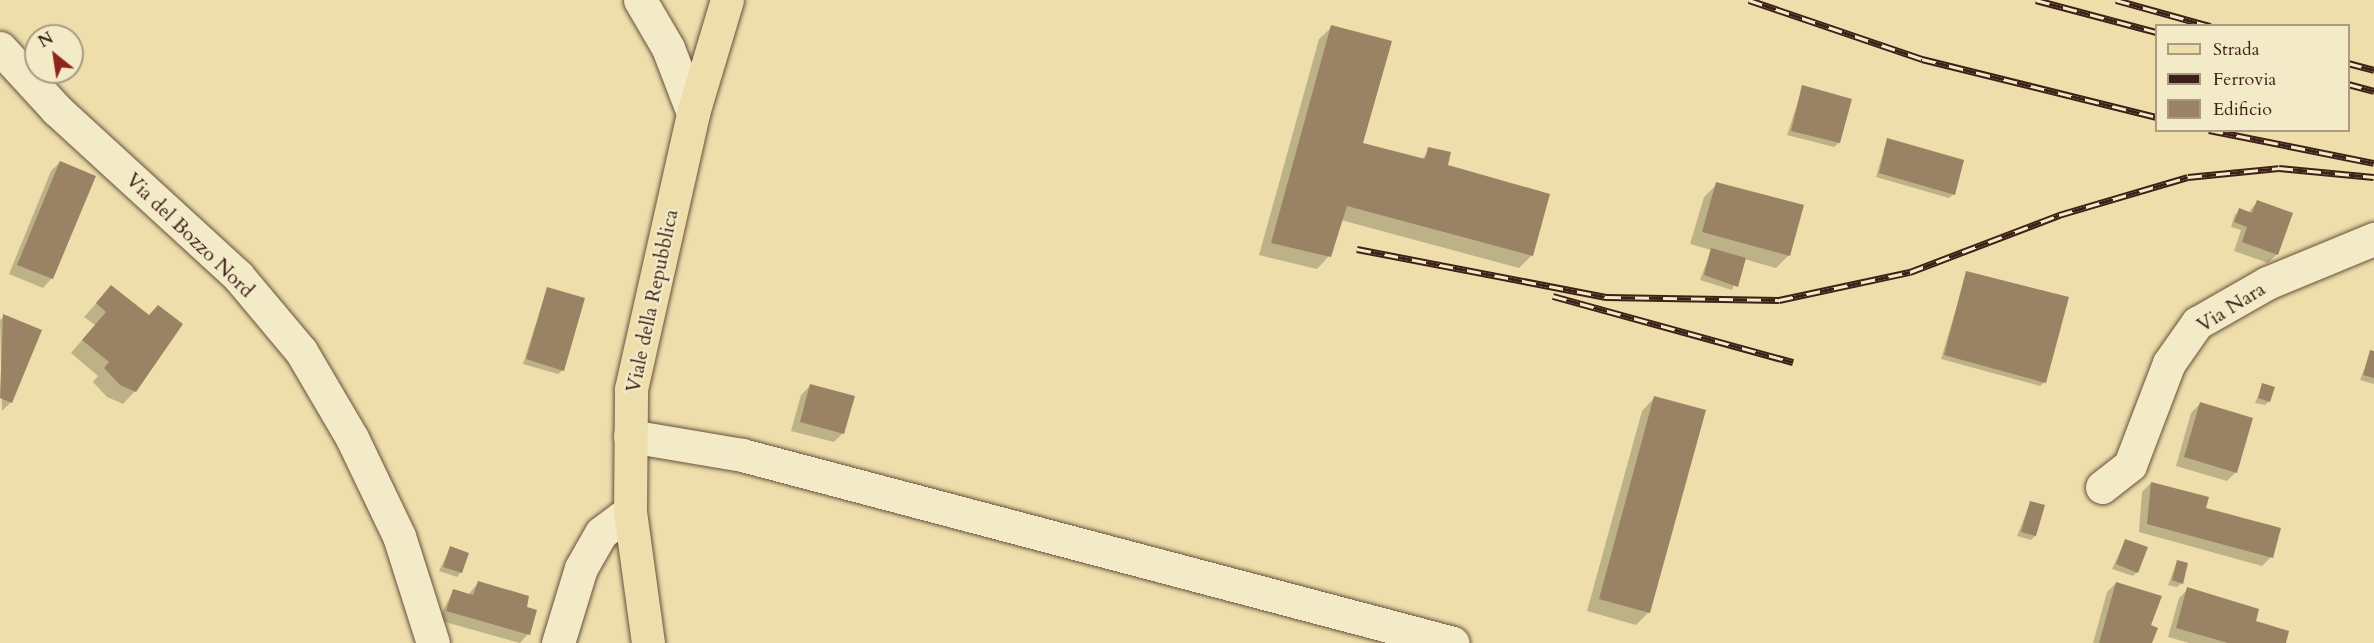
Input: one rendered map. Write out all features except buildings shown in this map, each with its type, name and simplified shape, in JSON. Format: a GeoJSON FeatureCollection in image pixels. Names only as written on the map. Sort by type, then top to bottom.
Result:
{"type":"FeatureCollection","features":[{"type":"Feature","properties":{"kind":"main road","name":"Viale della Repubblica"},"geometry":{"type":"LineString","coordinates":[[648,643],[630,511],[631,389],[720,2]]}},
{"type":"Feature","properties":{"kind":"street"},"geometry":{"type":"LineString","coordinates":[[640,0],[668,48],[693,113]]}},
{"type":"Feature","properties":{"kind":"street","name":"Via del Bozzo Nord"},"geometry":{"type":"LineString","coordinates":[[0,48],[57,110],[238,276],[301,351],[352,438],[399,536],[433,643]]}},
{"type":"Feature","properties":{"kind":"street","name":"Via Nara"},"geometry":{"type":"LineString","coordinates":[[2102,487],[2130,465],[2169,363],[2197,323],[2267,283],[2374,239]]}},
{"type":"Feature","properties":{"kind":"street"},"geometry":{"type":"LineString","coordinates":[[630,436],[742,455],[1453,643]]}},
{"type":"Feature","properties":{"kind":"street"},"geometry":{"type":"LineString","coordinates":[[558,643],[580,568],[601,533],[630,511]]}},
{"type":"Feature","properties":{"kind":"railway"},"geometry":{"type":"LineString","coordinates":[[1749,0],[1922,59],[2155,117]]}},
{"type":"Feature","properties":{"kind":"railway"},"geometry":{"type":"LineString","coordinates":[[2036,0],[2155,32]]}},
{"type":"Feature","properties":{"kind":"railway"},"geometry":{"type":"LineString","coordinates":[[2116,0],[2203,24]]}},
{"type":"Feature","properties":{"kind":"railway"},"geometry":{"type":"LineString","coordinates":[[2350,64],[2374,70]]}},
{"type":"Feature","properties":{"kind":"railway"},"geometry":{"type":"LineString","coordinates":[[2350,85],[2374,91]]}},
{"type":"Feature","properties":{"kind":"railway"},"geometry":{"type":"LineString","coordinates":[[2219,132],[2374,163]]}},
{"type":"Feature","properties":{"kind":"railway"},"geometry":{"type":"LineString","coordinates":[[1357,249],[1607,297],[1779,300],[1910,272],[2059,215],[2188,177],[2279,168],[2374,177]]}},
{"type":"Feature","properties":{"kind":"railway"},"geometry":{"type":"LineString","coordinates":[[1553,296],[1793,362]]}}]}
